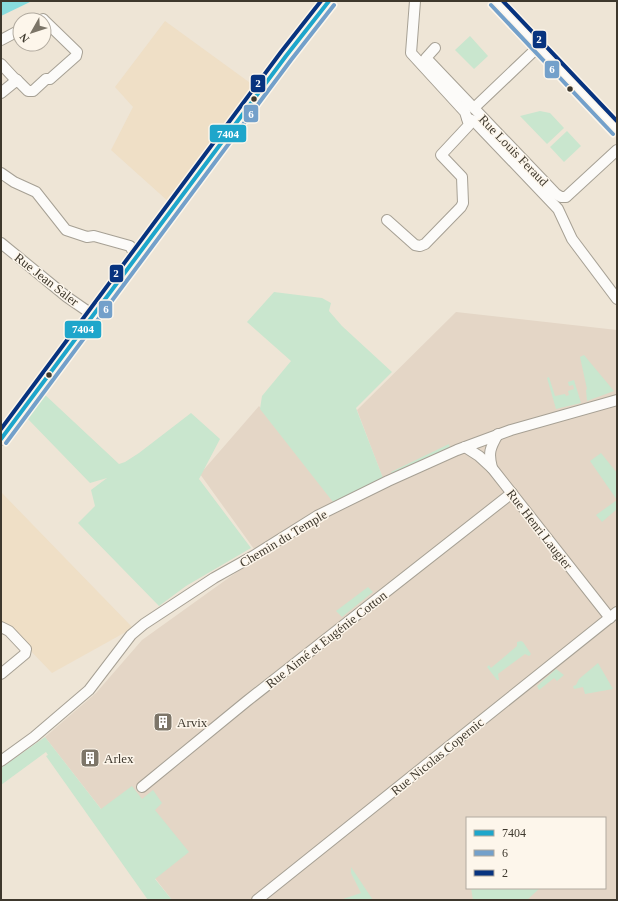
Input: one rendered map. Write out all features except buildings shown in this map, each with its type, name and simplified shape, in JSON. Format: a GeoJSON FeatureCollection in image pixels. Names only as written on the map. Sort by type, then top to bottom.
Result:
{"type":"FeatureCollection","features":[{"type":"Feature","properties":{"kind":"main road"},"geometry":{"type":"LineString","coordinates":[[1,439],[93,314],[329,1]]}},
{"type":"Feature","properties":{"kind":"street"},"geometry":{"type":"LineString","coordinates":[[387,220],[415,245],[420,246],[425,244],[461,207],[463,203],[462,178],[441,155],[469,126],[465,112],[411,53],[415,1]]}},
{"type":"Feature","properties":{"kind":"street"},"geometry":{"type":"LineString","coordinates":[[495,1],[617,130]]}},
{"type":"Feature","properties":{"kind":"street"},"geometry":{"type":"LineString","coordinates":[[1,64],[28,91],[33,92],[46,79],[50,79],[76,56],[76,52],[52,29]]}},
{"type":"Feature","properties":{"kind":"street"},"geometry":{"type":"LineString","coordinates":[[1,40],[12,34]]}},
{"type":"Feature","properties":{"kind":"street"},"geometry":{"type":"LineString","coordinates":[[474,108],[538,47]]}},
{"type":"Feature","properties":{"kind":"street","name":"Rue Louis Feraud"},"geometry":{"type":"LineString","coordinates":[[435,48],[426,58],[560,197],[566,197],[617,150]]}},
{"type":"Feature","properties":{"kind":"street"},"geometry":{"type":"LineString","coordinates":[[1,93],[17,80]]}},
{"type":"Feature","properties":{"kind":"street"},"geometry":{"type":"LineString","coordinates":[[467,118],[474,121],[558,210],[572,239],[617,299]]}},
{"type":"Feature","properties":{"kind":"street"},"geometry":{"type":"LineString","coordinates":[[1,173],[14,182],[36,192],[66,230],[87,237],[94,236],[130,246],[144,246]]}},
{"type":"Feature","properties":{"kind":"street","name":"Rue Jean Saler"},"geometry":{"type":"LineString","coordinates":[[1,243],[67,297],[93,314]]}},
{"type":"Feature","properties":{"kind":"street"},"geometry":{"type":"LineString","coordinates":[[130,246],[136,257]]}},
{"type":"Feature","properties":{"kind":"street","name":"Chemin du Temple"},"geometry":{"type":"LineString","coordinates":[[1,761],[34,737],[89,690],[131,634],[214,578],[255,555],[317,516],[388,481],[498,434],[617,400]]}},
{"type":"Feature","properties":{"kind":"street"},"geometry":{"type":"LineString","coordinates":[[492,468],[489,456],[492,445],[498,434]]}},
{"type":"Feature","properties":{"kind":"street","name":"Rue Henri Laugier"},"geometry":{"type":"LineString","coordinates":[[465,447],[479,456],[492,468],[613,615]]}},
{"type":"Feature","properties":{"kind":"street","name":"Rue Aimé et Eugénie Cotton"},"geometry":{"type":"LineString","coordinates":[[142,787],[247,701],[512,493]]}},
{"type":"Feature","properties":{"kind":"street","name":"Rue Nicolas Copernic"},"geometry":{"type":"LineString","coordinates":[[257,900],[613,615]]}},
{"type":"Feature","properties":{"kind":"street"},"geometry":{"type":"LineString","coordinates":[[1,627],[9,631],[26,649],[25,654],[1,674]]}},
{"type":"Feature","properties":{"kind":"shaded area"},"geometry":{"type":"Polygon","coordinates":[[[165,21],[253,85],[169,202],[111,150],[133,107],[115,87],[165,21]]]}},
{"type":"Feature","properties":{"kind":"shaded area"},"geometry":{"type":"Polygon","coordinates":[[[456,312],[617,330],[617,900],[172,900],[45,737],[96,693],[142,640],[259,556],[200,474],[259,406],[336,500],[382,476],[357,410],[456,312]]]}},
{"type":"Feature","properties":{"kind":"shaded area"},"geometry":{"type":"Polygon","coordinates":[[[1,492],[133,628],[52,673],[1,620],[1,492]]]}},
{"type":"Feature","properties":{"kind":"green space"},"geometry":{"type":"Polygon","coordinates":[[[470,36],[488,56],[474,69],[455,50],[470,36]]]}},
{"type":"Feature","properties":{"kind":"green space"},"geometry":{"type":"Polygon","coordinates":[[[540,111],[550,113],[564,128],[547,144],[520,116],[540,111]]]}},
{"type":"Feature","properties":{"kind":"green space"},"geometry":{"type":"Polygon","coordinates":[[[567,131],[581,146],[564,162],[550,147],[567,131]]]}},
{"type":"Feature","properties":{"kind":"green space"},"geometry":{"type":"Polygon","coordinates":[[[274,292],[322,298],[331,303],[329,311],[342,326],[392,372],[356,408],[383,478],[333,502],[260,409],[262,396],[291,361],[247,322],[274,292]]]}},
{"type":"Feature","properties":{"kind":"green space"},"geometry":{"type":"Polygon","coordinates":[[[584,355],[614,391],[587,401],[587,389],[580,357],[584,355]]]}},
{"type":"Feature","properties":{"kind":"green space"},"geometry":{"type":"Polygon","coordinates":[[[549,377],[555,396],[565,394],[566,396],[569,395],[568,391],[574,389],[573,385],[569,386],[568,382],[574,380],[581,403],[556,409],[547,378],[549,377]]]}},
{"type":"Feature","properties":{"kind":"green space"},"geometry":{"type":"Polygon","coordinates":[[[43,393],[119,464],[139,453],[191,413],[220,439],[199,479],[251,548],[186,586],[159,606],[78,523],[95,506],[91,490],[107,478],[90,483],[26,417],[43,393]]]}},
{"type":"Feature","properties":{"kind":"green space"},"geometry":{"type":"Polygon","coordinates":[[[449,444],[450,448],[393,476],[391,472],[449,444]]]}},
{"type":"Feature","properties":{"kind":"green space"},"geometry":{"type":"Polygon","coordinates":[[[601,453],[617,473],[617,500],[590,461],[601,453]]]}},
{"type":"Feature","properties":{"kind":"green space"},"geometry":{"type":"Polygon","coordinates":[[[617,500],[617,509],[602,522],[596,515],[617,500]]]}},
{"type":"Feature","properties":{"kind":"green space"},"geometry":{"type":"Polygon","coordinates":[[[368,587],[373,592],[342,617],[336,611],[368,587]]]}},
{"type":"Feature","properties":{"kind":"green space"},"geometry":{"type":"Polygon","coordinates":[[[521,641],[531,654],[529,656],[525,654],[498,674],[499,680],[497,680],[487,667],[489,665],[491,668],[517,646],[517,642],[521,641]]]}},
{"type":"Feature","properties":{"kind":"green space"},"geometry":{"type":"Polygon","coordinates":[[[598,663],[613,689],[585,694],[583,687],[574,689],[573,686],[576,685],[579,679],[598,663]]]}},
{"type":"Feature","properties":{"kind":"green space"},"geometry":{"type":"Polygon","coordinates":[[[556,669],[564,675],[557,681],[554,678],[539,690],[537,686],[556,669]]]}},
{"type":"Feature","properties":{"kind":"green space"},"geometry":{"type":"Polygon","coordinates":[[[45,737],[101,809],[132,786],[142,799],[153,790],[162,803],[155,810],[189,852],[155,879],[172,900],[148,900],[46,756],[48,755],[46,752],[1,785],[1,768],[45,737]]]}},
{"type":"Feature","properties":{"kind":"green space"},"geometry":{"type":"Polygon","coordinates":[[[351,867],[373,900],[340,900],[361,893],[351,873],[351,867]]]}},
{"type":"Feature","properties":{"kind":"green space"},"geometry":{"type":"Polygon","coordinates":[[[471,889],[539,889],[527,900],[473,900],[471,889]]]}},
{"type":"Feature","properties":{"kind":"water"},"geometry":{"type":"Polygon","coordinates":[[[1,1],[32,1],[1,16],[1,1]]]}},
{"type":"Feature","properties":{"kind":"transit line","name":"2"},"geometry":{"type":"LineString","coordinates":[[1,429],[281,52],[321,1]]}},
{"type":"Feature","properties":{"kind":"transit line","name":"7404"},"geometry":{"type":"LineString","coordinates":[[1,439],[286,56],[329,1]]}},
{"type":"Feature","properties":{"kind":"transit line","name":"2"},"geometry":{"type":"LineString","coordinates":[[503,1],[617,121]]}},
{"type":"Feature","properties":{"kind":"transit line","name":"6"},"geometry":{"type":"LineString","coordinates":[[6,443],[291,60],[334,5]]}},
{"type":"Feature","properties":{"kind":"transit line","name":"6"},"geometry":{"type":"LineString","coordinates":[[491,5],[613,134]]}},
{"type":"Feature","properties":{"kind":"place","name":"Arvix"},"geometry":{"type":"Point","coordinates":[163,722]}},
{"type":"Feature","properties":{"kind":"place","name":"Arlex"},"geometry":{"type":"Point","coordinates":[90,758]}}]}
